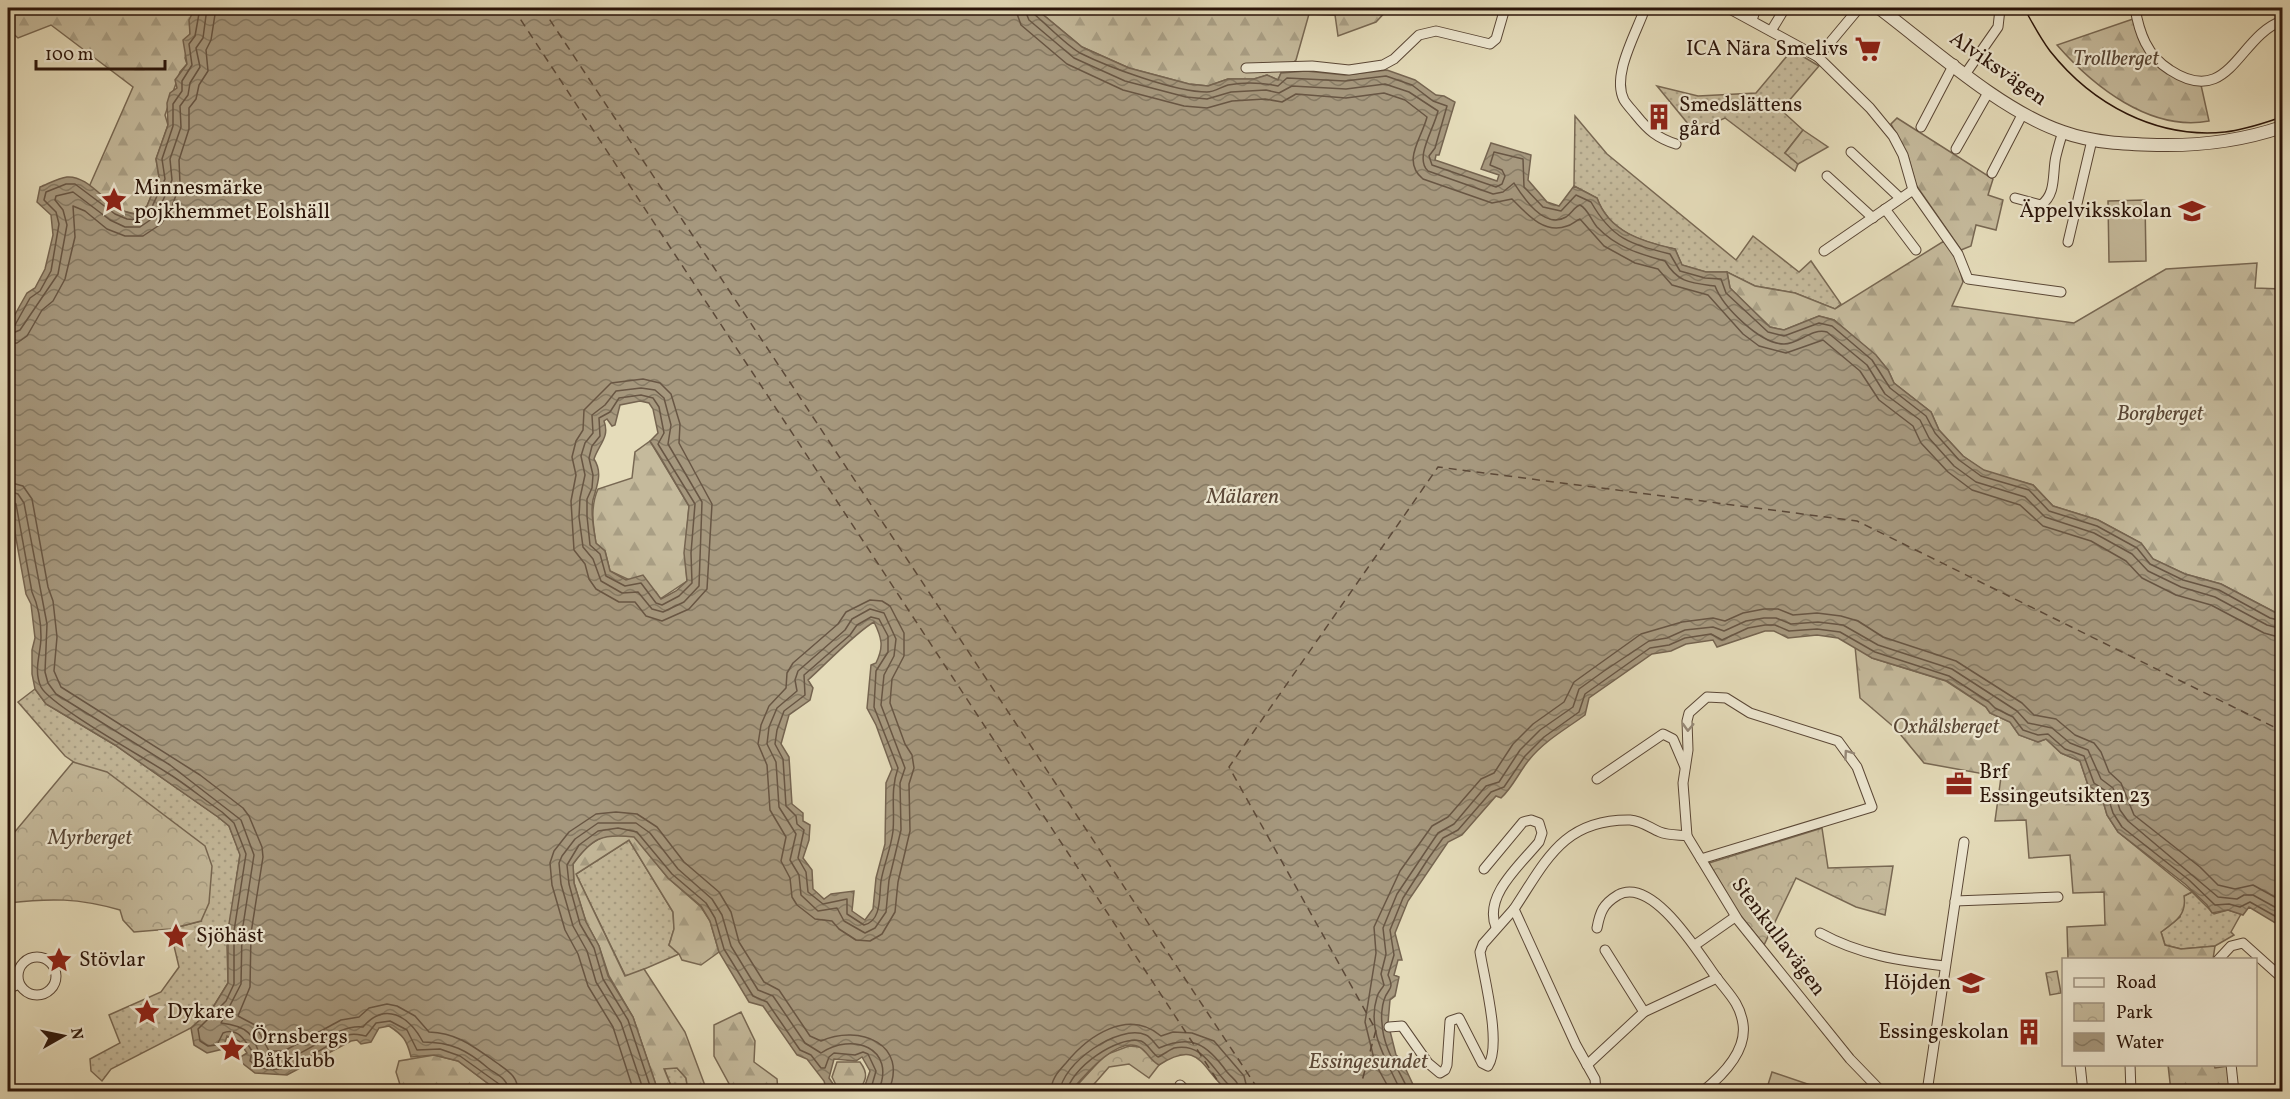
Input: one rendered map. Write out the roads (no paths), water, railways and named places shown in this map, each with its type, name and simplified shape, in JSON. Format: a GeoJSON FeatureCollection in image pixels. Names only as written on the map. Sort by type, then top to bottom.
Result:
{"type":"FeatureCollection","features":[{"type":"Feature","properties":{"kind":"street"},"geometry":{"type":"LineString","coordinates":[[1246,68],[1312,66],[1349,70],[1383,65],[1394,59],[1419,34],[1436,31],[1490,44],[1496,39],[1505,8]]}},
{"type":"Feature","properties":{"kind":"street"},"geometry":{"type":"LineString","coordinates":[[1645,8],[1626,55],[1620,82],[1623,99],[1649,131],[1659,139],[1676,144]]}},
{"type":"Feature","properties":{"kind":"street"},"geometry":{"type":"LineString","coordinates":[[1728,8],[1818,57],[1855,92],[1893,136],[1903,155],[1913,190],[1959,254],[1968,279],[2061,292]]}},
{"type":"Feature","properties":{"kind":"street"},"geometry":{"type":"LineString","coordinates":[[1752,20],[1756,8]]}},
{"type":"Feature","properties":{"kind":"street"},"geometry":{"type":"LineString","coordinates":[[1771,31],[1785,8]]}},
{"type":"Feature","properties":{"kind":"street"},"geometry":{"type":"LineString","coordinates":[[1818,57],[1859,8]]}},
{"type":"Feature","properties":{"kind":"street","name":"Alviksvägen"},"geometry":{"type":"LineString","coordinates":[[1879,8],[1989,91],[2023,113],[2063,132],[2119,144],[2204,145],[2246,138],[2283,127]]}},
{"type":"Feature","properties":{"kind":"street"},"geometry":{"type":"LineString","coordinates":[[2135,8],[2139,30],[2150,52],[2165,67],[2183,79],[2202,82],[2222,75],[2238,63],[2268,26],[2283,21]]}},
{"type":"Feature","properties":{"kind":"street"},"geometry":{"type":"LineString","coordinates":[[1966,74],[1998,27],[2000,9]]}},
{"type":"Feature","properties":{"kind":"street"},"geometry":{"type":"LineString","coordinates":[[1921,128],[1954,64]]}},
{"type":"Feature","properties":{"kind":"street"},"geometry":{"type":"LineString","coordinates":[[1956,149],[1989,91]]}},
{"type":"Feature","properties":{"kind":"street"},"geometry":{"type":"LineString","coordinates":[[1992,173],[2023,113]]}},
{"type":"Feature","properties":{"kind":"street"},"geometry":{"type":"LineString","coordinates":[[2015,198],[2041,205],[2048,200],[2063,132]]}},
{"type":"Feature","properties":{"kind":"street"},"geometry":{"type":"LineString","coordinates":[[2068,242],[2092,140]]}},
{"type":"Feature","properties":{"kind":"street"},"geometry":{"type":"LineString","coordinates":[[1851,153],[1900,198]]}},
{"type":"Feature","properties":{"kind":"street"},"geometry":{"type":"LineString","coordinates":[[1827,176],[1873,218]]}},
{"type":"Feature","properties":{"kind":"street"},"geometry":{"type":"LineString","coordinates":[[1824,251],[1913,190]]}},
{"type":"Feature","properties":{"kind":"street"},"geometry":{"type":"LineString","coordinates":[[1885,209],[1916,250]]}},
{"type":"Feature","properties":{"kind":"street"},"geometry":{"type":"LineString","coordinates":[[1389,1027],[1401,1026],[1428,1063],[1440,1072],[1445,1070],[1447,1065],[1450,1022],[1459,1018],[1482,1063],[1488,1066],[1492,1060],[1493,1042],[1480,952],[1483,944],[1514,909],[1555,847],[1580,830],[1631,820],[1646,824],[1661,833],[1687,836],[1683,783],[1689,713],[1698,702],[1707,697],[1717,696],[1750,712],[1838,741],[1857,767],[1872,807],[1701,859]]}},
{"type":"Feature","properties":{"kind":"street"},"geometry":{"type":"LineString","coordinates":[[1597,779],[1663,734],[1673,739],[1686,769]]}},
{"type":"Feature","properties":{"kind":"street"},"geometry":{"type":"LineString","coordinates":[[1484,869],[1523,822],[1531,820],[1539,823],[1542,833],[1539,842],[1493,903],[1496,927]]}},
{"type":"Feature","properties":{"kind":"street","name":"Stenkullavägen"},"geometry":{"type":"LineString","coordinates":[[1687,836],[1735,917],[1850,1059],[1879,1089],[1889,1092]]}},
{"type":"Feature","properties":{"kind":"street"},"geometry":{"type":"LineString","coordinates":[[1927,1092],[1956,909],[1955,901],[1964,842]]}},
{"type":"Feature","properties":{"kind":"street"},"geometry":{"type":"LineString","coordinates":[[1597,928],[1601,909],[1610,900],[1623,893],[1641,894],[1661,906],[1695,945],[1717,978],[1738,1002],[1744,1026],[1736,1056],[1720,1077],[1702,1092]]}},
{"type":"Feature","properties":{"kind":"street"},"geometry":{"type":"LineString","coordinates":[[1955,901],[2058,897]]}},
{"type":"Feature","properties":{"kind":"street"},"geometry":{"type":"LineString","coordinates":[[1514,909],[1595,1079],[1596,1092]]}},
{"type":"Feature","properties":{"kind":"street"},"geometry":{"type":"LineString","coordinates":[[1695,945],[1735,917]]}},
{"type":"Feature","properties":{"kind":"street"},"geometry":{"type":"LineString","coordinates":[[1820,933],[1836,942],[1884,958],[1946,966]]}},
{"type":"Feature","properties":{"kind":"street"},"geometry":{"type":"LineString","coordinates":[[2220,958],[2228,948],[2243,943],[2283,978]]}},
{"type":"Feature","properties":{"kind":"street"},"geometry":{"type":"LineString","coordinates":[[1605,950],[1644,1011]]}},
{"type":"Feature","properties":{"kind":"street"},"geometry":{"type":"LineString","coordinates":[[46,958],[55,968],[56,980],[44,994],[27,993],[19,984],[18,973],[27,959],[46,958]]}},
{"type":"Feature","properties":{"kind":"street"},"geometry":{"type":"LineString","coordinates":[[1587,1065],[1644,1011],[1717,978]]}},
{"type":"Feature","properties":{"kind":"street"},"geometry":{"type":"LineString","coordinates":[[8,989],[19,984]]}},
{"type":"Feature","properties":{"kind":"street"},"geometry":{"type":"LineString","coordinates":[[2080,1066],[2083,1092]]}},
{"type":"Feature","properties":{"kind":"street"},"geometry":{"type":"LineString","coordinates":[[2130,1066],[2131,1092]]}},
{"type":"Feature","properties":{"kind":"street"},"geometry":{"type":"LineString","coordinates":[[2232,1066],[2234,1092]]}},
{"type":"Feature","properties":{"kind":"water","name":"Mälaren"},"geometry":{"type":"Polygon","coordinates":[[[195,8],[1035,8],[1082,47],[1129,68],[1189,84],[1208,86],[1228,79],[1254,79],[1267,75],[1278,80],[1281,73],[1306,71],[1345,75],[1387,70],[1415,80],[1436,95],[1444,96],[1455,102],[1439,155],[1436,155],[1435,160],[1497,181],[1499,175],[1481,169],[1491,143],[1531,155],[1528,180],[1547,202],[1559,206],[1574,186],[1597,198],[1602,210],[1619,227],[1639,239],[1675,249],[1682,265],[1706,272],[1727,272],[1730,288],[1770,327],[1784,330],[1819,316],[1834,320],[1876,355],[1888,370],[1894,383],[1931,412],[1939,430],[1963,456],[1984,470],[2033,485],[2053,506],[2098,520],[2141,543],[2153,559],[2185,574],[2221,584],[2282,616],[2282,927],[2249,907],[2243,915],[2228,910],[2212,913],[2185,884],[2118,832],[2107,815],[2101,794],[2088,785],[2080,761],[2061,753],[2046,739],[2038,742],[2019,735],[2010,722],[1990,713],[1986,707],[1947,681],[1872,658],[1838,638],[1817,635],[1788,638],[1774,631],[1765,631],[1717,647],[1713,640],[1686,644],[1671,651],[1652,654],[1589,698],[1585,715],[1541,747],[1505,794],[1501,798],[1496,796],[1462,835],[1448,842],[1408,901],[1395,933],[1402,960],[1398,960],[1394,975],[1399,977],[1395,996],[1390,1000],[1388,1023],[1396,1055],[1401,1059],[1416,1091],[1228,1091],[1199,1060],[1192,1056],[1173,1057],[1159,1065],[1141,1048],[1132,1045],[1122,1046],[1112,1051],[1071,1091],[863,1091],[870,1071],[862,1057],[856,1061],[834,1059],[829,1078],[838,1091],[827,1091],[824,1081],[807,1059],[797,1055],[763,1006],[749,1002],[719,952],[710,921],[701,906],[668,878],[634,837],[623,836],[599,839],[586,848],[573,864],[574,883],[586,922],[599,946],[608,976],[633,1017],[658,1091],[498,1091],[458,1061],[434,1055],[411,1057],[404,1038],[389,1026],[379,1028],[371,1042],[361,1044],[357,1040],[351,1041],[287,1075],[255,1073],[237,1059],[247,1053],[239,1041],[227,1036],[223,1049],[207,1053],[194,1045],[191,1028],[212,1009],[228,983],[228,930],[240,855],[229,826],[218,817],[115,745],[46,704],[35,689],[32,674],[32,650],[35,638],[31,604],[26,594],[8,494],[8,327],[27,293],[35,288],[45,269],[53,235],[51,215],[37,202],[40,187],[67,177],[76,178],[126,212],[136,214],[147,206],[159,177],[156,159],[168,125],[167,103],[170,93],[177,88],[175,80],[187,64],[183,40],[190,34],[189,20],[195,8]],[[640,401],[620,405],[615,425],[612,426],[607,419],[604,421],[605,436],[594,459],[599,474],[592,505],[593,522],[596,543],[605,551],[610,571],[626,580],[643,575],[661,599],[676,591],[687,581],[684,553],[689,506],[650,441],[658,433],[653,409],[649,403],[640,401]],[[874,622],[808,680],[813,688],[810,700],[789,715],[781,744],[789,757],[792,804],[803,813],[803,821],[810,825],[809,840],[803,858],[812,870],[813,889],[824,899],[831,894],[854,891],[852,911],[865,920],[873,909],[876,878],[885,844],[886,783],[892,769],[876,725],[867,708],[871,665],[876,663],[881,647],[879,633],[874,622]]]}},
{"type":"Feature","properties":{"kind":"tram line"},"geometry":{"type":"LineString","coordinates":[[2024,8],[2046,46],[2067,70],[2085,87],[2127,114],[2174,130],[2199,133],[2240,130],[2282,117]]}},
{"type":"Feature","properties":{"kind":"place","name":"ICA Nära Smelivs"},"geometry":{"type":"Point","coordinates":[1868,49]}},
{"type":"Feature","properties":{"kind":"place","name":"Smedslättens gård"},"geometry":{"type":"Point","coordinates":[1659,117]}},
{"type":"Feature","properties":{"kind":"place","name":"Minnesmärke pojkhemmet Eolshäll"},"geometry":{"type":"Point","coordinates":[114,200]}},
{"type":"Feature","properties":{"kind":"place","name":"Äppelviksskolan"},"geometry":{"type":"Point","coordinates":[2192,211]}},
{"type":"Feature","properties":{"kind":"place","name":"Brf Essingeutsikten 23"},"geometry":{"type":"Point","coordinates":[1959,784]}},
{"type":"Feature","properties":{"kind":"place","name":"Sjöhäst"},"geometry":{"type":"Point","coordinates":[176,936]}},
{"type":"Feature","properties":{"kind":"place","name":"Stövlar"},"geometry":{"type":"Point","coordinates":[59,960]}},
{"type":"Feature","properties":{"kind":"place","name":"Höjden"},"geometry":{"type":"Point","coordinates":[1971,983]}},
{"type":"Feature","properties":{"kind":"place","name":"Dykare"},"geometry":{"type":"Point","coordinates":[147,1012]}},
{"type":"Feature","properties":{"kind":"place","name":"Essingeskolan"},"geometry":{"type":"Point","coordinates":[2029,1032]}},
{"type":"Feature","properties":{"kind":"place","name":"Örnsbergs Båtklubb"},"geometry":{"type":"Point","coordinates":[232,1049]}},
{"type":"Feature","properties":{"kind":"park label","name":"Trollberget"},"geometry":{"type":"Point","coordinates":[2116,59]}},
{"type":"Feature","properties":{"kind":"park label","name":"Borgberget"},"geometry":{"type":"Point","coordinates":[2160,414]}},
{"type":"Feature","properties":{"kind":"park label","name":"Oxhålsberget"},"geometry":{"type":"Point","coordinates":[1946,727]}},
{"type":"Feature","properties":{"kind":"park label","name":"Myrberget"},"geometry":{"type":"Point","coordinates":[90,838]}},
{"type":"Feature","properties":{"kind":"water label","name":"Essingesundet"},"geometry":{"type":"Point","coordinates":[1368,1062]}}]}
